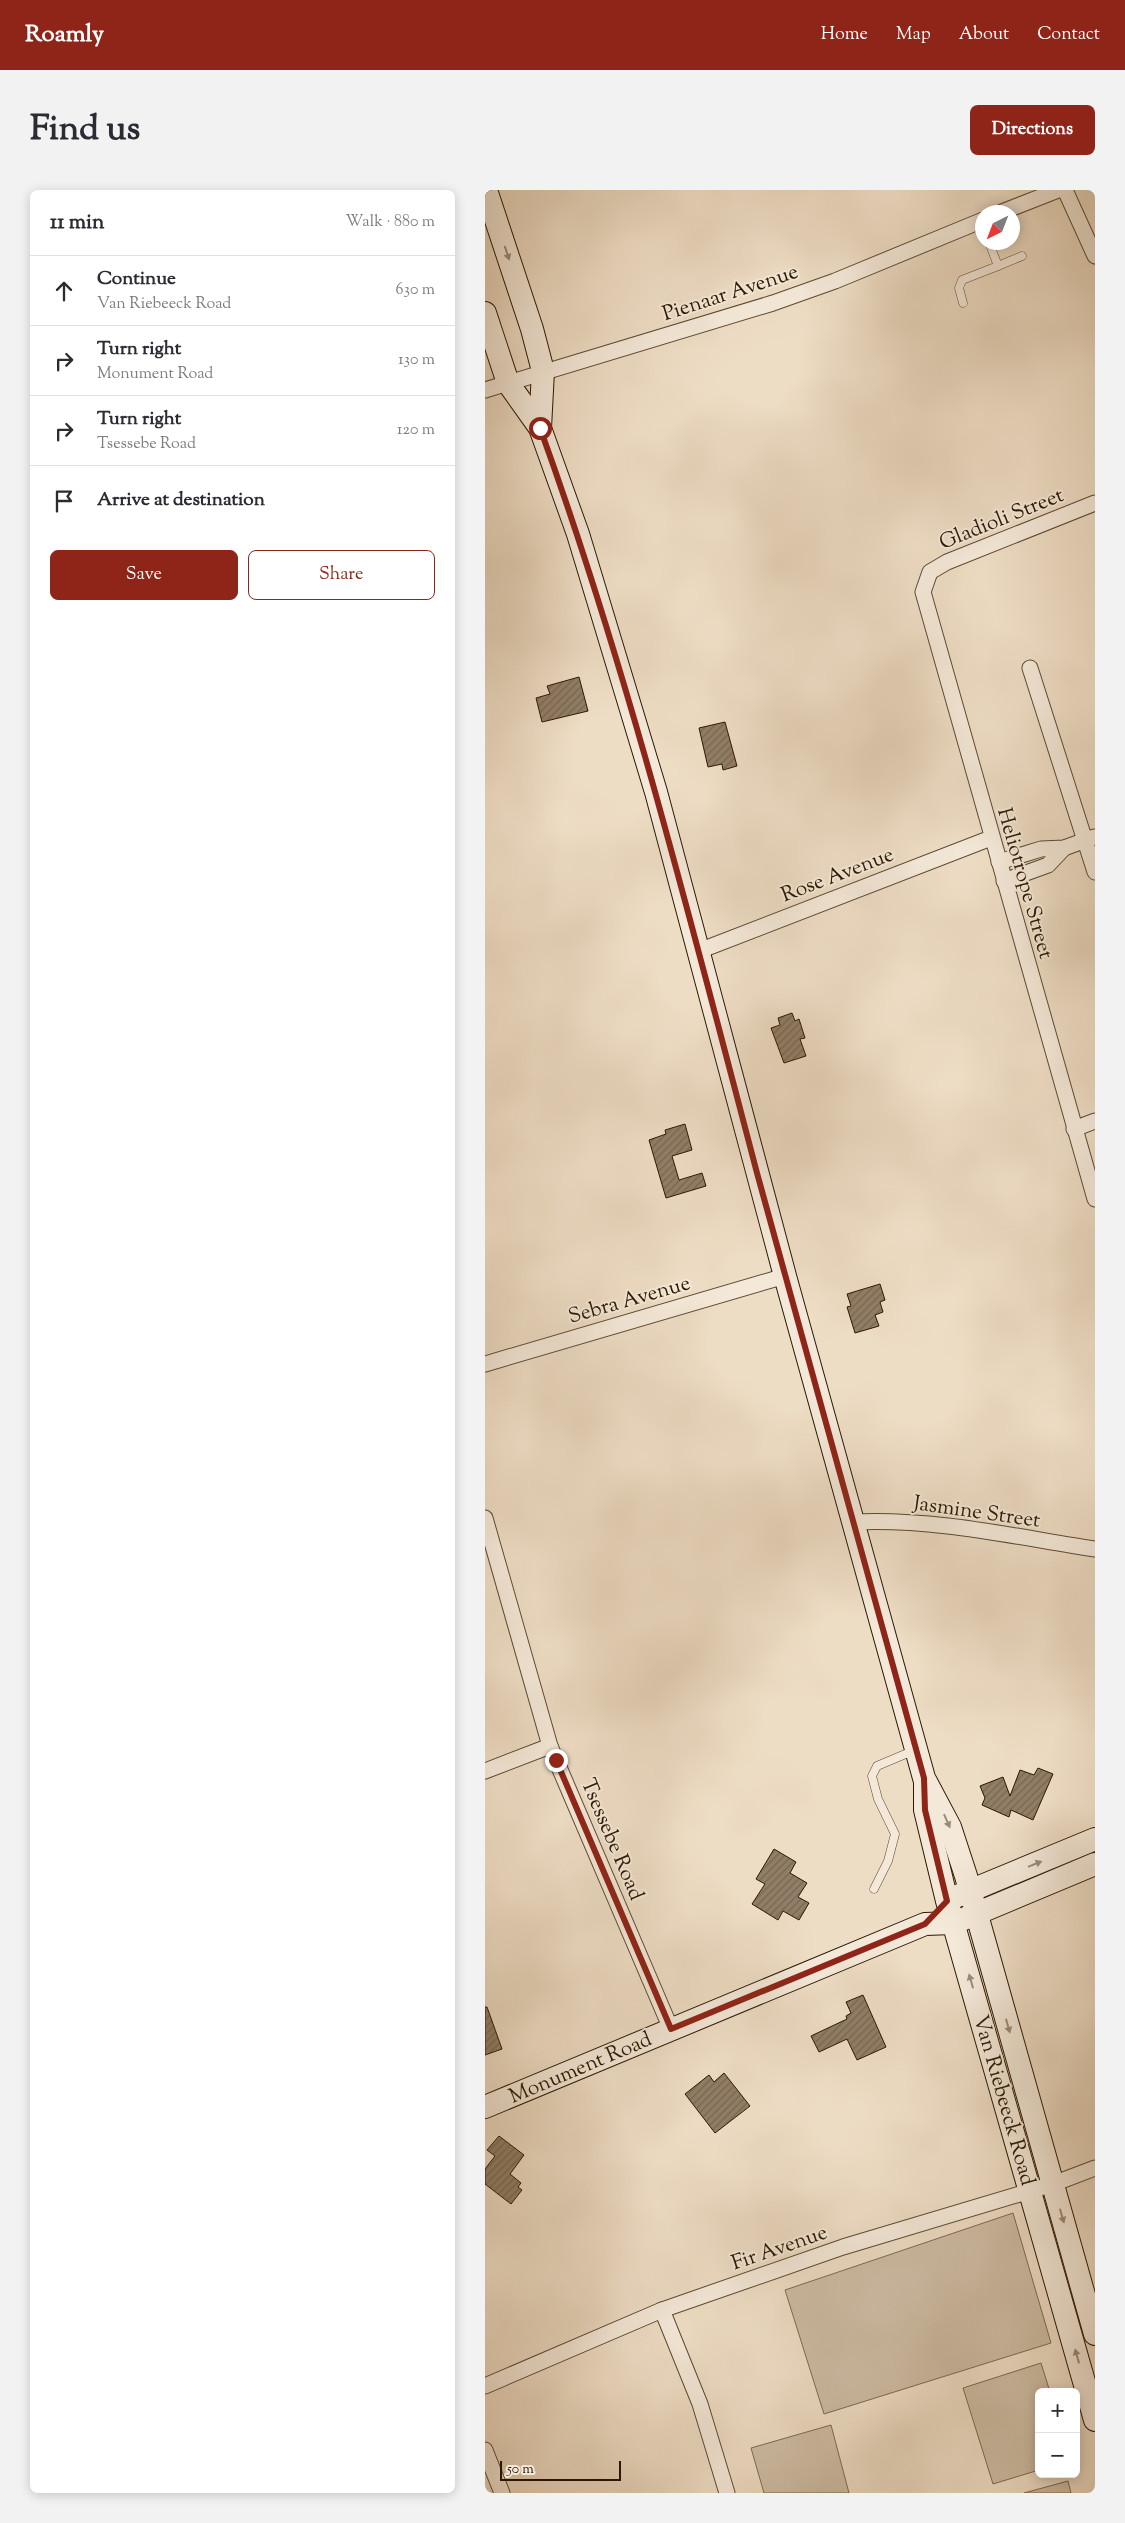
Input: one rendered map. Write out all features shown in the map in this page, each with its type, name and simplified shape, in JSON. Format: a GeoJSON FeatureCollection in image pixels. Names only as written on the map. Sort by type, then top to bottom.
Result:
{"type":"FeatureCollection","features":[{"type":"Feature","properties":{"kind":"street","name":"Van Riebeeck Road"},"geometry":{"type":"LineString","coordinates":[[486,190],[532,329],[543,371],[540,428]]}},
{"type":"Feature","properties":{"kind":"street"},"geometry":{"type":"LineString","coordinates":[[1020,205],[1058,190]]}},
{"type":"Feature","properties":{"kind":"street"},"geometry":{"type":"LineString","coordinates":[[1065,190],[1095,256]]}},
{"type":"Feature","properties":{"kind":"street","name":"Pienaar Avenue"},"geometry":{"type":"LineString","coordinates":[[485,390],[773,303],[835,281],[975,225]]}},
{"type":"Feature","properties":{"kind":"street","name":"Van Riebeeck Road"},"geometry":{"type":"LineString","coordinates":[[485,313],[508,383],[540,428],[578,534],[656,792],[785,1276],[917,1750],[924,1778],[925,1810],[947,1901],[1095,2420]]}},
{"type":"Feature","properties":{"kind":"street","name":"Gladioli Street"},"geometry":{"type":"LineString","coordinates":[[927,577],[939,567],[961,556],[1095,503]]}},
{"type":"Feature","properties":{"kind":"street","name":"Heliotrope Street"},"geometry":{"type":"LineString","coordinates":[[927,577],[923,592],[924,601],[1095,1199]]}},
{"type":"Feature","properties":{"kind":"street"},"geometry":{"type":"LineString","coordinates":[[1030,668],[1090,838],[1095,872]]}},
{"type":"Feature","properties":{"kind":"street","name":"Rose Avenue"},"geometry":{"type":"LineString","coordinates":[[699,952],[991,838]]}},
{"type":"Feature","properties":{"kind":"street"},"geometry":{"type":"LineString","coordinates":[[999,862],[1041,848],[1064,848],[1090,838]]}},
{"type":"Feature","properties":{"kind":"street"},"geometry":{"type":"LineString","coordinates":[[1004,881],[1048,865],[1064,848]]}},
{"type":"Feature","properties":{"kind":"street"},"geometry":{"type":"LineString","coordinates":[[1074,1129],[1095,1121]]}},
{"type":"Feature","properties":{"kind":"street","name":"Sebra Avenue"},"geometry":{"type":"LineString","coordinates":[[485,1364],[785,1276]]}},
{"type":"Feature","properties":{"kind":"street","name":"Tsessebe Road"},"geometry":{"type":"LineString","coordinates":[[485,1518],[550,1746],[671,2029]]}},
{"type":"Feature","properties":{"kind":"street","name":"Jasmine Street"},"geometry":{"type":"LineString","coordinates":[[853,1522],[890,1521],[960,1528],[1095,1549]]}},
{"type":"Feature","properties":{"kind":"street"},"geometry":{"type":"LineString","coordinates":[[485,1771],[550,1746]]}},
{"type":"Feature","properties":{"kind":"street","name":"Van Riebeeck Road"},"geometry":{"type":"LineString","coordinates":[[924,1778],[950,1827],[1095,2334]]}},
{"type":"Feature","properties":{"kind":"street","name":"Monument Road"},"geometry":{"type":"LineString","coordinates":[[925,1924],[947,1901],[969,1890],[1095,1839]]}},
{"type":"Feature","properties":{"kind":"street","name":"Monument Road"},"geometry":{"type":"LineString","coordinates":[[485,2107],[925,1924],[954,1923],[1095,1864]]}},
{"type":"Feature","properties":{"kind":"street","name":"Fir Avenue"},"geometry":{"type":"LineString","coordinates":[[485,2386],[662,2310],[843,2247],[1031,2191],[1095,2168]]}},
{"type":"Feature","properties":{"kind":"street"},"geometry":{"type":"LineString","coordinates":[[662,2310],[699,2404],[727,2493]]}},
{"type":"Feature","properties":{"kind":"street"},"geometry":{"type":"LineString","coordinates":[[485,2450],[501,2493]]}},
{"type":"Feature","properties":{"kind":"lane"},"geometry":{"type":"LineString","coordinates":[[992,250],[999,266]]}},
{"type":"Feature","properties":{"kind":"lane"},"geometry":{"type":"LineString","coordinates":[[963,303],[959,288],[962,280],[1022,256]]}},
{"type":"Feature","properties":{"kind":"lane"},"geometry":{"type":"LineString","coordinates":[[874,1890],[888,1861],[895,1834],[878,1799],[871,1776],[877,1766],[917,1750]]}},
{"type":"Feature","properties":{"kind":"shaded area"},"geometry":{"type":"Polygon","coordinates":[[[1013,2213],[1051,2343],[824,2414],[785,2290],[1013,2213]]]}},
{"type":"Feature","properties":{"kind":"shaded area"},"geometry":{"type":"Polygon","coordinates":[[[1041,2363],[1049,2388],[1035,2388],[1035,2471],[993,2484],[963,2388],[1041,2363]]]}},
{"type":"Feature","properties":{"kind":"shaded area"},"geometry":{"type":"Polygon","coordinates":[[[831,2425],[849,2493],[764,2493],[751,2448],[831,2425]]]}},
{"type":"Feature","properties":{"kind":"shaded area"},"geometry":{"type":"Polygon","coordinates":[[[1068,2481],[1071,2493],[1024,2493],[1068,2481]]]}},
{"type":"Feature","properties":{"kind":"building"},"geometry":{"type":"Polygon","coordinates":[[[579,677],[588,711],[542,722],[536,698],[550,694],[547,686],[579,677]]]}},
{"type":"Feature","properties":{"kind":"building"},"geometry":{"type":"Polygon","coordinates":[[[725,722],[737,766],[723,770],[722,764],[708,767],[699,728],[725,722]]]}},
{"type":"Feature","properties":{"kind":"building"},"geometry":{"type":"Polygon","coordinates":[[[792,1013],[795,1021],[799,1019],[805,1038],[800,1039],[806,1056],[784,1063],[771,1028],[780,1025],[778,1018],[792,1013]]]}},
{"type":"Feature","properties":{"kind":"building"},"geometry":{"type":"Polygon","coordinates":[[[685,1124],[692,1150],[672,1156],[679,1180],[702,1173],[706,1186],[666,1198],[649,1140],[666,1134],[665,1130],[685,1124]]]}},
{"type":"Feature","properties":{"kind":"building"},"geometry":{"type":"Polygon","coordinates":[[[880,1284],[885,1300],[880,1302],[883,1312],[875,1315],[879,1326],[855,1333],[847,1307],[851,1306],[847,1294],[880,1284]]]}},
{"type":"Feature","properties":{"kind":"building"},"geometry":{"type":"Polygon","coordinates":[[[1038,1768],[1053,1774],[1033,1820],[1011,1810],[1009,1817],[982,1805],[985,1798],[980,1786],[1003,1777],[1010,1796],[1020,1770],[1034,1775],[1038,1768]]]}},
{"type":"Feature","properties":{"kind":"building"},"geometry":{"type":"Polygon","coordinates":[[[774,1849],[796,1862],[790,1873],[807,1883],[798,1897],[809,1903],[799,1920],[783,1911],[778,1920],[752,1904],[765,1884],[756,1879],[774,1849]]]}},
{"type":"Feature","properties":{"kind":"building"},"geometry":{"type":"Polygon","coordinates":[[[863,1995],[886,2047],[857,2060],[847,2039],[819,2052],[811,2036],[847,2019],[846,2016],[851,2013],[846,2002],[863,1995]]]}},
{"type":"Feature","properties":{"kind":"building"},"geometry":{"type":"Polygon","coordinates":[[[485,2007],[487,2007],[502,2049],[485,2055],[485,2007]]]}},
{"type":"Feature","properties":{"kind":"building"},"geometry":{"type":"Polygon","coordinates":[[[724,2073],[750,2106],[715,2133],[685,2094],[709,2075],[714,2082],[724,2073]]]}},
{"type":"Feature","properties":{"kind":"building"},"geometry":{"type":"Polygon","coordinates":[[[499,2136],[524,2155],[510,2174],[521,2183],[518,2187],[522,2190],[511,2204],[485,2184],[485,2169],[495,2156],[487,2150],[499,2136]]]}},
{"type":"Feature","properties":{"kind":"route"},"geometry":{"type":"LineString","coordinates":[[540,428],[578,534],[656,792],[785,1276],[924,1778],[925,1810],[947,1901],[925,1924],[671,2029],[556,1760]]}}]}
